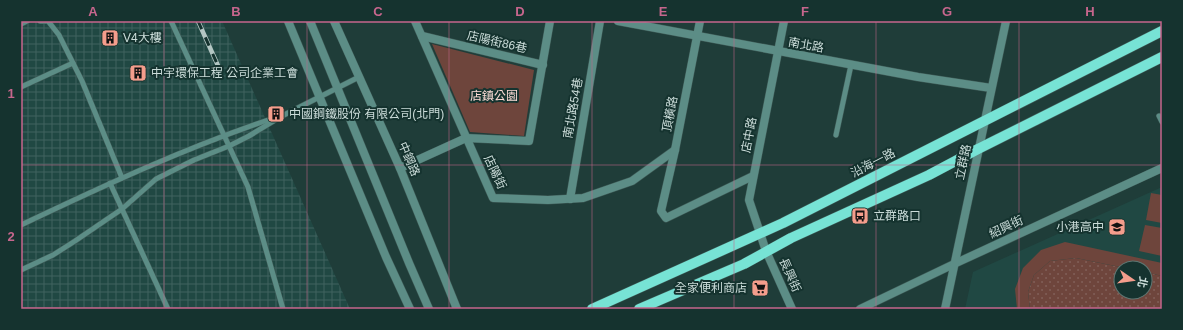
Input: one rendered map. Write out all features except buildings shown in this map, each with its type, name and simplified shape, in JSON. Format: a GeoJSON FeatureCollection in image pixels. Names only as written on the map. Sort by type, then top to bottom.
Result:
{"type":"FeatureCollection","features":[{"type":"Feature","properties":{"kind":"main road","name":"沿海一路"},"geometry":{"type":"LineString","coordinates":[[592,309],[760,234],[1162,31]]}},
{"type":"Feature","properties":{"kind":"main road"},"geometry":{"type":"LineString","coordinates":[[640,309],[744,264],[791,238],[929,175],[1162,57]]}},
{"type":"Feature","properties":{"kind":"street"},"geometry":{"type":"LineString","coordinates":[[288,21],[386,258],[410,309]]}},
{"type":"Feature","properties":{"kind":"street"},"geometry":{"type":"LineString","coordinates":[[310,21],[429,309]]}},
{"type":"Feature","properties":{"kind":"street","name":"中鋼路"},"geometry":{"type":"LineString","coordinates":[[334,21],[400,168],[457,309]]}},
{"type":"Feature","properties":{"kind":"street","name":"店陽街"},"geometry":{"type":"LineString","coordinates":[[416,21],[493,198],[548,200],[583,198],[632,181],[675,150]]}},
{"type":"Feature","properties":{"kind":"street"},"geometry":{"type":"LineString","coordinates":[[400,168],[466,138],[529,141],[550,21]]}},
{"type":"Feature","properties":{"kind":"street","name":"南北路54巷"},"geometry":{"type":"LineString","coordinates":[[570,199],[600,21]]}},
{"type":"Feature","properties":{"kind":"street","name":"南北路"},"geometry":{"type":"LineString","coordinates":[[618,21],[778,52],[918,77],[991,88]]}},
{"type":"Feature","properties":{"kind":"street","name":"頂橫路"},"geometry":{"type":"LineString","coordinates":[[700,21],[675,150],[661,211],[666,218],[754,176]]}},
{"type":"Feature","properties":{"kind":"street","name":"店中路"},"geometry":{"type":"LineString","coordinates":[[766,252],[749,200],[784,21]]}},
{"type":"Feature","properties":{"kind":"street","name":"立群路"},"geometry":{"type":"LineString","coordinates":[[945,309],[1006,21]]}},
{"type":"Feature","properties":{"kind":"street","name":"店陽街86巷"},"geometry":{"type":"LineString","coordinates":[[422,36],[542,65]]}},
{"type":"Feature","properties":{"kind":"street","name":"紹興街"},"geometry":{"type":"LineString","coordinates":[[860,309],[1162,168]]}},
{"type":"Feature","properties":{"kind":"street","name":"長興街"},"geometry":{"type":"LineString","coordinates":[[766,252],[792,309]]}},
{"type":"Feature","properties":{"kind":"lane"},"geometry":{"type":"LineString","coordinates":[[21,24],[27,21]]}},
{"type":"Feature","properties":{"kind":"lane"},"geometry":{"type":"LineString","coordinates":[[40,21],[48,22],[59,35],[82,81],[122,178]]}},
{"type":"Feature","properties":{"kind":"lane"},"geometry":{"type":"LineString","coordinates":[[171,21],[248,187],[283,309]]}},
{"type":"Feature","properties":{"kind":"lane"},"geometry":{"type":"LineString","coordinates":[[21,87],[73,63]]}},
{"type":"Feature","properties":{"kind":"lane"},"geometry":{"type":"LineString","coordinates":[[836,136],[851,65]]}},
{"type":"Feature","properties":{"kind":"lane"},"geometry":{"type":"LineString","coordinates":[[21,270],[53,255],[75,241],[122,209],[156,179],[194,160],[249,136],[280,117],[359,77]]}},
{"type":"Feature","properties":{"kind":"lane"},"geometry":{"type":"LineString","coordinates":[[1159,116],[1162,122]]}},
{"type":"Feature","properties":{"kind":"lane"},"geometry":{"type":"LineString","coordinates":[[21,225],[110,183],[224,136],[280,117]]}},
{"type":"Feature","properties":{"kind":"lane"},"geometry":{"type":"LineString","coordinates":[[110,183],[168,309]]}},
{"type":"Feature","properties":{"kind":"shaded area"},"geometry":{"type":"Polygon","coordinates":[[[21,21],[222,21],[350,309],[21,309],[21,21]]]}},
{"type":"Feature","properties":{"kind":"shaded area","name":"小港高中"},"geometry":{"type":"Polygon","coordinates":[[[1162,187],[1162,309],[965,309],[973,272],[1162,187]]]}},
{"type":"Feature","properties":{"kind":"green space","name":"店鎮公園"},"geometry":{"type":"Polygon","coordinates":[[[432,44],[534,70],[524,136],[470,132],[432,44]]]}},
{"type":"Feature","properties":{"kind":"green space"},"geometry":{"type":"Polygon","coordinates":[[[1151,193],[1162,195],[1162,223],[1146,220],[1151,193]]]}},
{"type":"Feature","properties":{"kind":"green space"},"geometry":{"type":"Polygon","coordinates":[[[1145,225],[1162,228],[1162,256],[1139,251],[1145,225]]]}},
{"type":"Feature","properties":{"kind":"green space"},"geometry":{"type":"Polygon","coordinates":[[[1065,242],[1148,260],[1113,260],[1113,266],[1076,258],[1050,261],[1034,275],[1028,292],[1030,309],[1017,309],[1015,289],[1023,268],[1041,250],[1065,242]]]}},
{"type":"Feature","properties":{"kind":"green space"},"geometry":{"type":"Polygon","coordinates":[[[1076,258],[1113,266],[1113,300],[1153,300],[1153,274],[1162,276],[1162,309],[1030,309],[1028,292],[1034,275],[1050,261],[1076,258]]]}},
{"type":"Feature","properties":{"kind":"green space"},"geometry":{"type":"Polygon","coordinates":[[[1153,261],[1162,263],[1162,276],[1153,274],[1153,261]]]}},
{"type":"Feature","properties":{"kind":"railway"},"geometry":{"type":"LineString","coordinates":[[198,21],[219,68]]}},
{"type":"Feature","properties":{"kind":"place","name":"V4大樓"},"geometry":{"type":"Point","coordinates":[110,38]}},
{"type":"Feature","properties":{"kind":"place","name":"中宇環保工程 公司企業工會"},"geometry":{"type":"Point","coordinates":[138,73]}},
{"type":"Feature","properties":{"kind":"place","name":"中國鋼鐵股份 有限公司(北門)"},"geometry":{"type":"Point","coordinates":[276,114]}},
{"type":"Feature","properties":{"kind":"place","name":"立群路口"},"geometry":{"type":"Point","coordinates":[860,216]}},
{"type":"Feature","properties":{"kind":"place","name":"小港高中"},"geometry":{"type":"Point","coordinates":[1117,227]}},
{"type":"Feature","properties":{"kind":"place","name":"全家便利商店"},"geometry":{"type":"Point","coordinates":[760,288]}}]}
